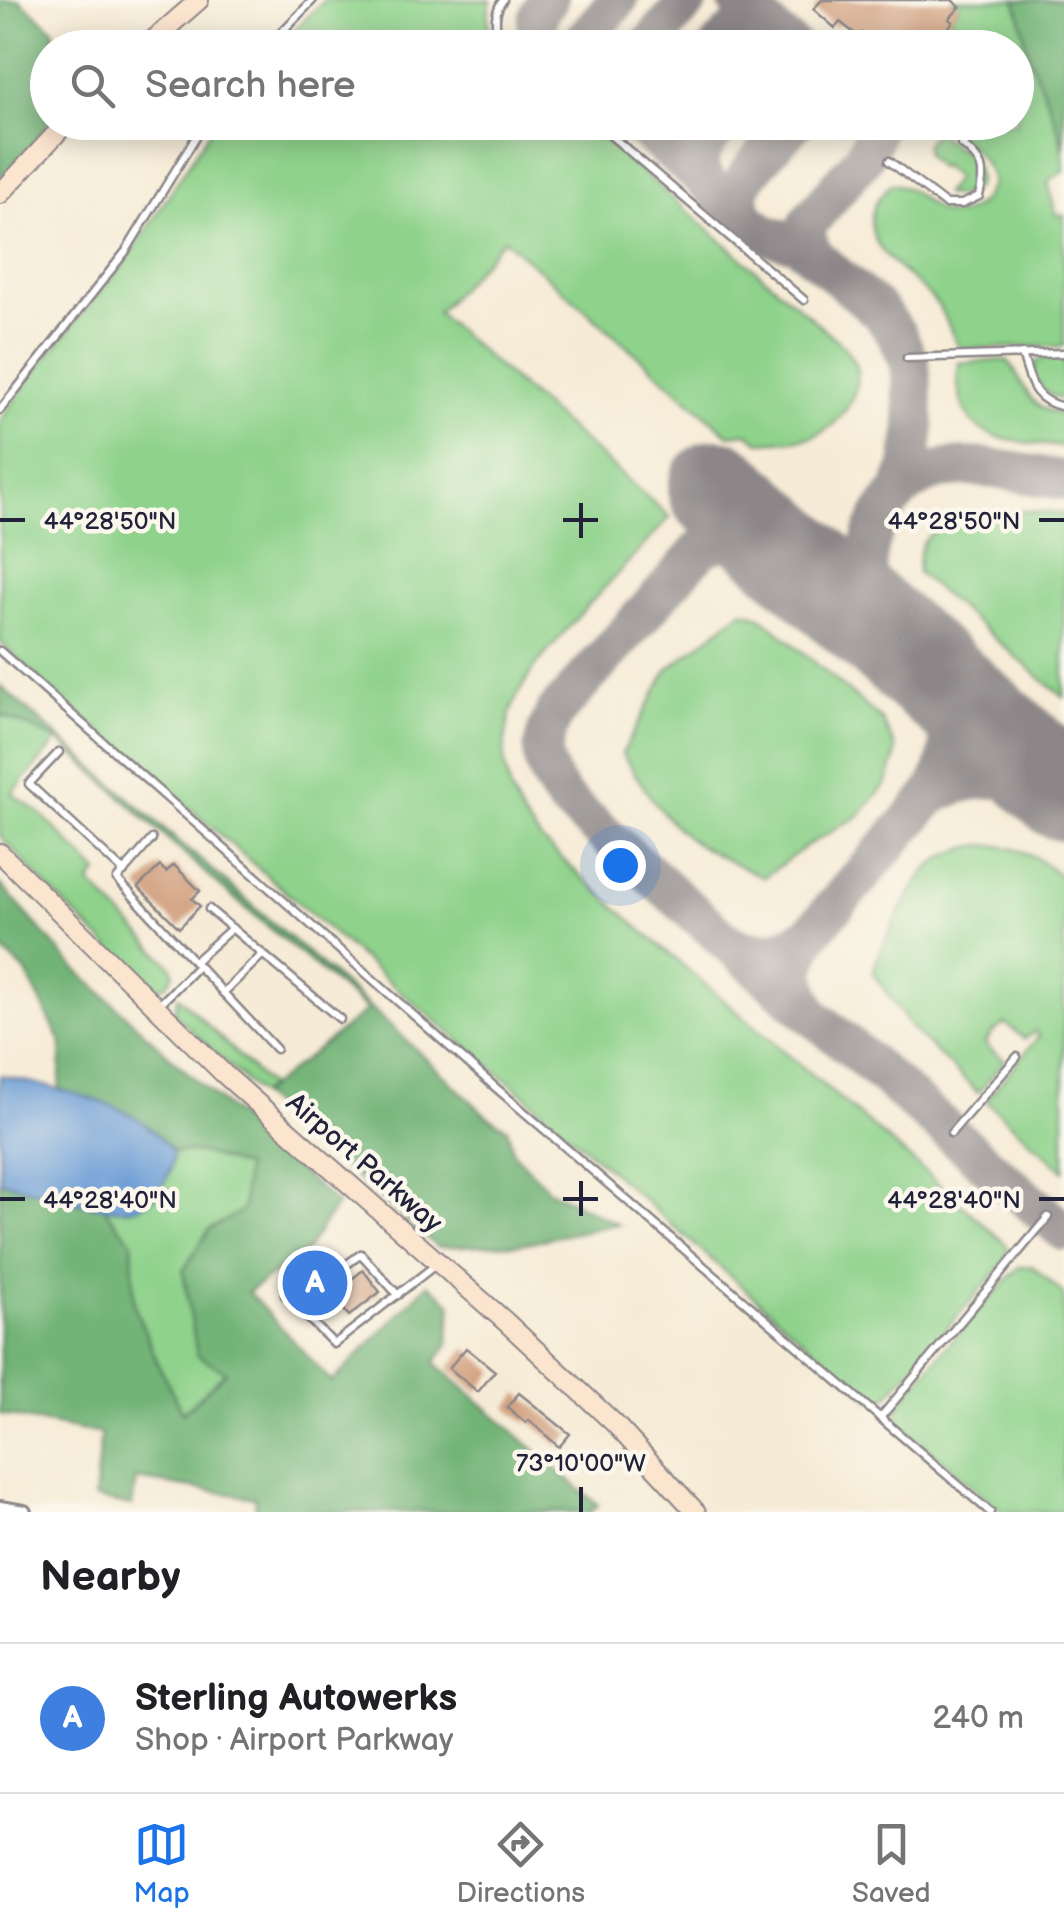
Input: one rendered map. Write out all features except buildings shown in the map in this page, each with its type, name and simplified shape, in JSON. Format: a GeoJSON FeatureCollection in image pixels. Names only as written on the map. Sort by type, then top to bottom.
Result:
{"type":"FeatureCollection","features":[{"type":"Feature","properties":{"kind":"main road"},"geometry":{"type":"LineString","coordinates":[[165,30],[200,0]]}},
{"type":"Feature","properties":{"kind":"main road"},"geometry":{"type":"LineString","coordinates":[[0,194],[50,140]]}},
{"type":"Feature","properties":{"kind":"main road","name":"Airport Parkway"},"geometry":{"type":"LineString","coordinates":[[0,852],[277,1123],[439,1262],[614,1423],[696,1512]]}},
{"type":"Feature","properties":{"kind":"street"},"geometry":{"type":"LineString","coordinates":[[0,1508],[24,1512]]}},
{"type":"Feature","properties":{"kind":"lane"},"geometry":{"type":"LineString","coordinates":[[284,30],[313,0]]}},
{"type":"Feature","properties":{"kind":"lane"},"geometry":{"type":"LineString","coordinates":[[497,30],[496,14],[503,0]]}},
{"type":"Feature","properties":{"kind":"lane"},"geometry":{"type":"LineString","coordinates":[[0,410],[126,252],[194,140]]}},
{"type":"Feature","properties":{"kind":"lane"},"geometry":{"type":"LineString","coordinates":[[616,140],[804,300]]}},
{"type":"Feature","properties":{"kind":"lane"},"geometry":{"type":"LineString","coordinates":[[889,161],[945,204],[962,204],[978,196],[983,178],[981,165],[962,144]]}},
{"type":"Feature","properties":{"kind":"lane"},"geometry":{"type":"LineString","coordinates":[[907,358],[1064,353]]}},
{"type":"Feature","properties":{"kind":"lane"},"geometry":{"type":"LineString","coordinates":[[1022,354],[1029,380],[1040,397],[1064,407]]}},
{"type":"Feature","properties":{"kind":"lane"},"geometry":{"type":"LineString","coordinates":[[0,651],[495,1087],[990,1512]]}},
{"type":"Feature","properties":{"kind":"lane"},"geometry":{"type":"LineString","coordinates":[[58,752],[29,784],[124,872]]}},
{"type":"Feature","properties":{"kind":"lane"},"geometry":{"type":"LineString","coordinates":[[152,839],[117,880],[276,1049]]}},
{"type":"Feature","properties":{"kind":"lane"},"geometry":{"type":"LineString","coordinates":[[210,910],[340,1019]]}},
{"type":"Feature","properties":{"kind":"lane"},"geometry":{"type":"LineString","coordinates":[[156,1008],[232,928]]}},
{"type":"Feature","properties":{"kind":"lane"},"geometry":{"type":"LineString","coordinates":[[224,993],[263,954]]}},
{"type":"Feature","properties":{"kind":"lane"},"geometry":{"type":"LineString","coordinates":[[951,1133],[1017,1058]]}},
{"type":"Feature","properties":{"kind":"lane"},"geometry":{"type":"LineString","coordinates":[[880,1418],[1048,1217]]}},
{"type":"Feature","properties":{"kind":"lane"},"geometry":{"type":"LineString","coordinates":[[339,1270],[360,1254],[398,1295]]}},
{"type":"Feature","properties":{"kind":"lane"},"geometry":{"type":"LineString","coordinates":[[284,1296],[334,1344],[439,1262]]}},
{"type":"Feature","properties":{"kind":"green space"},"geometry":{"type":"Polygon","coordinates":[[[0,0],[19,0],[53,30],[30,30],[30,140],[35,140],[0,177],[0,0]]]}},
{"type":"Feature","properties":{"kind":"green space"},"geometry":{"type":"Polygon","coordinates":[[[324,0],[491,0],[490,30],[295,30],[324,0]]]}},
{"type":"Feature","properties":{"kind":"green space"},"geometry":{"type":"Polygon","coordinates":[[[952,0],[1015,0],[1024,30],[947,30],[953,22],[949,19],[959,7],[952,0]]]}},
{"type":"Feature","properties":{"kind":"green space"},"geometry":{"type":"Polygon","coordinates":[[[1015,0],[1064,0],[1064,149],[1034,68],[1034,30],[1023,30],[1015,0]]]}},
{"type":"Feature","properties":{"kind":"green space"},"geometry":{"type":"Polygon","coordinates":[[[1034,68],[1057,125],[1063,154],[1064,171],[1048,181],[1056,215],[1064,215],[1064,346],[959,347],[937,304],[890,260],[873,234],[871,219],[876,203],[891,184],[910,190],[944,213],[965,212],[979,204],[992,182],[963,140],[1034,140],[1034,68]]]}},
{"type":"Feature","properties":{"kind":"green space"},"geometry":{"type":"Polygon","coordinates":[[[204,140],[605,140],[844,346],[854,361],[857,378],[851,401],[827,429],[806,438],[759,442],[748,433],[729,435],[504,239],[437,313],[670,517],[533,669],[517,696],[509,717],[504,762],[511,792],[523,817],[543,842],[646,934],[1007,1245],[1003,1264],[884,1400],[869,1398],[514,1086],[47,687],[0,642],[0,421],[32,375],[127,260],[204,140]]]}},
{"type":"Feature","properties":{"kind":"green space"},"geometry":{"type":"Polygon","coordinates":[[[946,140],[969,156],[978,176],[970,192],[958,196],[944,194],[956,178],[926,154],[926,143],[946,140]]]}},
{"type":"Feature","properties":{"kind":"green space"},"geometry":{"type":"Polygon","coordinates":[[[1047,356],[1064,358],[1064,401],[1046,393],[1033,376],[1036,362],[1047,356]]]}},
{"type":"Feature","properties":{"kind":"green space"},"geometry":{"type":"Polygon","coordinates":[[[1007,360],[1034,401],[1064,415],[1064,447],[1004,439],[978,427],[968,417],[959,388],[959,363],[1007,360]]]}},
{"type":"Feature","properties":{"kind":"green space"},"geometry":{"type":"Polygon","coordinates":[[[1023,511],[1064,514],[1064,698],[918,573],[923,544],[938,530],[974,518],[1023,511]]]}},
{"type":"Feature","properties":{"kind":"green space"},"geometry":{"type":"Polygon","coordinates":[[[742,611],[764,619],[882,720],[895,747],[887,783],[859,816],[808,845],[764,877],[699,845],[675,826],[622,754],[668,669],[742,611]]]}},
{"type":"Feature","properties":{"kind":"green space"},"geometry":{"type":"Polygon","coordinates":[[[0,686],[380,1016],[487,1116],[507,1128],[513,1152],[549,1190],[618,1224],[521,1244],[437,1247],[260,1095],[367,1010],[221,887],[58,740],[0,714],[0,686]]]}},
{"type":"Feature","properties":{"kind":"green space"},"geometry":{"type":"Polygon","coordinates":[[[0,714],[58,740],[12,794],[41,814],[98,873],[90,883],[172,967],[174,974],[166,985],[152,990],[0,836],[0,714]]]}},
{"type":"Feature","properties":{"kind":"green space"},"geometry":{"type":"Polygon","coordinates":[[[981,845],[1026,853],[1064,879],[1064,1171],[987,1102],[1039,1036],[1035,1031],[1025,1039],[1005,1023],[992,1033],[985,1043],[1005,1060],[978,1093],[912,1029],[873,973],[897,917],[930,867],[954,852],[981,845]]]}},
{"type":"Feature","properties":{"kind":"green space"},"geometry":{"type":"Polygon","coordinates":[[[0,884],[72,965],[337,1204],[306,1251],[248,1292],[332,1382],[428,1284],[452,1304],[448,1344],[435,1363],[598,1505],[591,1512],[255,1512],[256,1498],[136,1479],[132,1506],[94,1498],[101,1434],[0,1414],[0,1181],[103,1207],[132,1242],[134,1305],[183,1413],[226,1372],[197,1355],[183,1271],[209,1230],[243,1210],[245,1167],[198,1152],[173,1152],[135,1119],[59,1090],[62,1044],[25,971],[0,948],[0,884]]]}},
{"type":"Feature","properties":{"kind":"green space"},"geometry":{"type":"Polygon","coordinates":[[[178,996],[269,1086],[260,1095],[174,1014],[178,996]]]}},
{"type":"Feature","properties":{"kind":"green space"},"geometry":{"type":"Polygon","coordinates":[[[173,1152],[198,1152],[245,1166],[243,1210],[209,1230],[226,1372],[182,1413],[134,1305],[132,1242],[103,1207],[129,1209],[154,1196],[166,1180],[173,1152]]]}},
{"type":"Feature","properties":{"kind":"green space"},"geometry":{"type":"Polygon","coordinates":[[[1032,1266],[1064,1294],[1064,1512],[1003,1512],[901,1425],[897,1411],[946,1347],[1019,1267],[1032,1266]]]}},
{"type":"Feature","properties":{"kind":"water"},"geometry":{"type":"Polygon","coordinates":[[[0,1075],[63,1090],[138,1119],[173,1152],[170,1170],[160,1188],[139,1207],[116,1209],[65,1200],[0,1181],[0,1075]]]}},
{"type":"Feature","properties":{"kind":"taxiway"},"geometry":{"type":"LineString","coordinates":[[538,30],[540,12],[548,0]]}},
{"type":"Feature","properties":{"kind":"taxiway"},"geometry":{"type":"LineString","coordinates":[[592,30],[618,0]]}},
{"type":"Feature","properties":{"kind":"taxiway"},"geometry":{"type":"LineString","coordinates":[[663,30],[689,0]]}},
{"type":"Feature","properties":{"kind":"taxiway"},"geometry":{"type":"LineString","coordinates":[[737,0],[772,30]]}},
{"type":"Feature","properties":{"kind":"taxiway"},"geometry":{"type":"LineString","coordinates":[[738,30],[748,26],[769,30]]}},
{"type":"Feature","properties":{"kind":"taxiway"},"geometry":{"type":"LineString","coordinates":[[656,140],[703,179]]}},
{"type":"Feature","properties":{"kind":"taxiway"},"geometry":{"type":"LineString","coordinates":[[710,140],[699,162],[714,190],[761,231],[797,242],[879,311],[897,335],[910,363],[915,429],[910,466],[899,493]]}},
{"type":"Feature","properties":{"kind":"taxiway"},"geometry":{"type":"LineString","coordinates":[[746,219],[740,203],[741,187],[778,140]]}},
{"type":"Feature","properties":{"kind":"taxiway"},"geometry":{"type":"LineString","coordinates":[[813,255],[806,237],[808,223],[864,157],[872,140]]}},
{"type":"Feature","properties":{"kind":"taxiway"},"geometry":{"type":"LineString","coordinates":[[879,631],[868,592],[870,542],[889,504],[903,489],[940,470],[963,467],[1064,480]]}},
{"type":"Feature","properties":{"kind":"taxiway"},"geometry":{"type":"LineString","coordinates":[[787,549],[733,542],[702,548],[555,713],[543,748],[550,778],[565,800],[1064,1231]]}},
{"type":"Feature","properties":{"kind":"taxiway"},"geometry":{"type":"LineString","coordinates":[[920,667],[939,698],[948,730],[946,763],[930,797],[962,783],[997,779],[1031,783],[1064,795]]}},
{"type":"Feature","properties":{"kind":"taxiway"},"geometry":{"type":"LineString","coordinates":[[812,932],[930,797]]}},
{"type":"Feature","properties":{"kind":"taxiway"},"geometry":{"type":"LineString","coordinates":[[729,943],[772,951],[812,932],[800,954],[797,973],[811,1015]]}},
{"type":"Feature","properties":{"kind":"runway"},"geometry":{"type":"LineString","coordinates":[[718,489],[1064,791]]}},
{"type":"Feature","properties":{"kind":"place","name":"Sterling Autowerks"},"geometry":{"type":"Point","coordinates":[315,1283]}}]}
